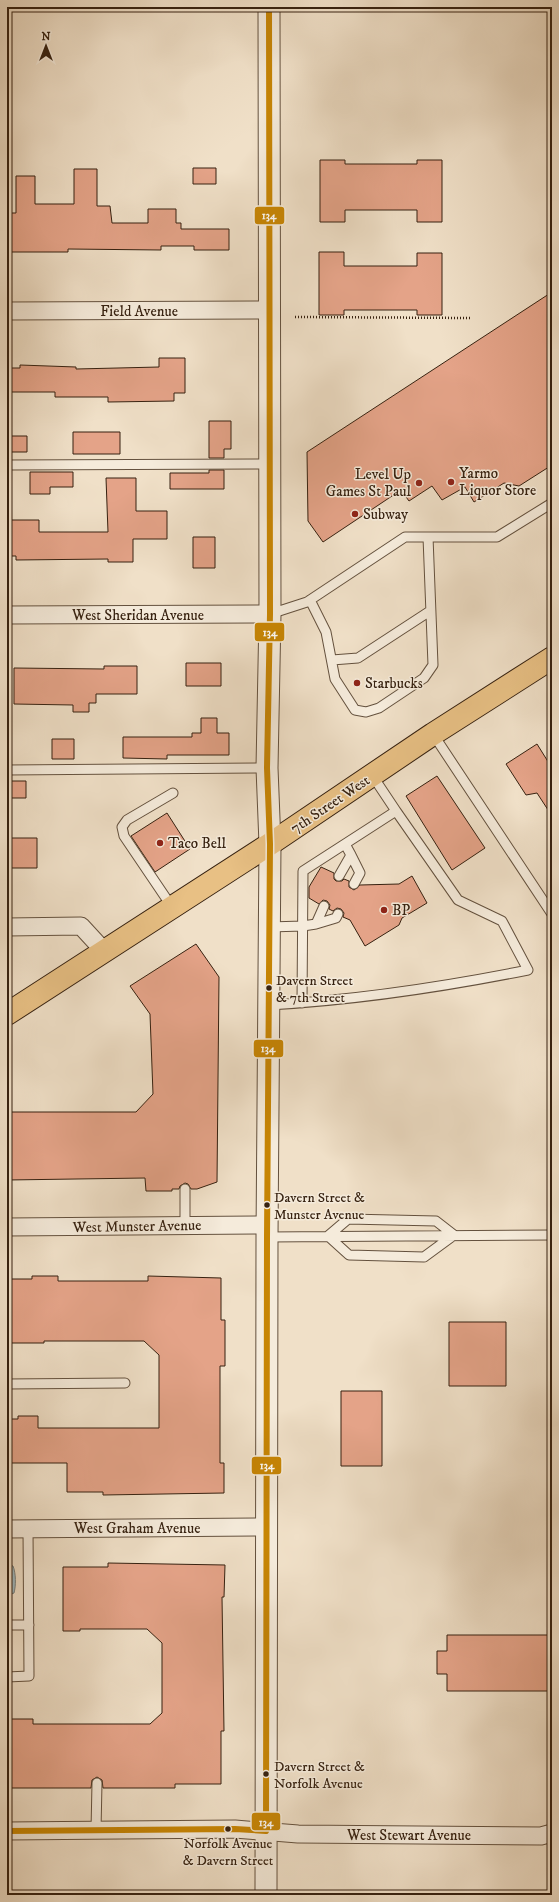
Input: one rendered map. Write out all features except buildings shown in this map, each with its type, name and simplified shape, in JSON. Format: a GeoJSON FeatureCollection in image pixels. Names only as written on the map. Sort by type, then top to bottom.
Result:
{"type":"FeatureCollection","features":[{"type":"Feature","properties":{"kind":"main road","name":"7th Street West"},"geometry":{"type":"LineString","coordinates":[[7,1014],[270,844],[433,734],[552,658]]}},
{"type":"Feature","properties":{"kind":"street"},"geometry":{"type":"LineString","coordinates":[[266,1895],[267,1231],[270,844],[267,768],[270,614],[269,7]]}},
{"type":"Feature","properties":{"kind":"street","name":"Field Avenue"},"geometry":{"type":"LineString","coordinates":[[7,311],[270,310]]}},
{"type":"Feature","properties":{"kind":"street","name":"West Sheridan Avenue"},"geometry":{"type":"LineString","coordinates":[[7,615],[270,614]]}},
{"type":"Feature","properties":{"kind":"street"},"geometry":{"type":"LineString","coordinates":[[7,927],[81,926],[104,951]]}},
{"type":"Feature","properties":{"kind":"street","name":"West Munster Avenue"},"geometry":{"type":"LineString","coordinates":[[7,1227],[185,1226],[267,1231]]}},
{"type":"Feature","properties":{"kind":"street","name":"West Graham Avenue"},"geometry":{"type":"LineString","coordinates":[[7,1529],[266,1527]]}},
{"type":"Feature","properties":{"kind":"street","name":"West Stewart Avenue"},"geometry":{"type":"LineString","coordinates":[[7,1831],[235,1829],[298,1834],[541,1836],[552,1833]]}},
{"type":"Feature","properties":{"kind":"lane"},"geometry":{"type":"LineString","coordinates":[[7,465],[270,464]]}},
{"type":"Feature","properties":{"kind":"lane"},"geometry":{"type":"LineString","coordinates":[[270,614],[310,600],[405,537],[497,537],[552,503]]}},
{"type":"Feature","properties":{"kind":"lane"},"geometry":{"type":"LineString","coordinates":[[310,600],[326,632],[335,679],[355,710],[366,712],[379,708],[424,678],[433,665],[428,537]]}},
{"type":"Feature","properties":{"kind":"lane"},"geometry":{"type":"LineString","coordinates":[[332,660],[358,658],[430,611]]}},
{"type":"Feature","properties":{"kind":"lane"},"geometry":{"type":"LineString","coordinates":[[433,734],[552,914]]}},
{"type":"Feature","properties":{"kind":"lane"},"geometry":{"type":"LineString","coordinates":[[7,770],[267,768]]}},
{"type":"Feature","properties":{"kind":"lane"},"geometry":{"type":"LineString","coordinates":[[268,1005],[302,1003],[455,984],[528,970],[502,921],[458,900],[372,775]]}},
{"type":"Feature","properties":{"kind":"lane"},"geometry":{"type":"LineString","coordinates":[[172,907],[124,836],[122,827],[127,820],[173,793]]}},
{"type":"Feature","properties":{"kind":"lane"},"geometry":{"type":"LineString","coordinates":[[302,1003],[303,871],[396,810]]}},
{"type":"Feature","properties":{"kind":"lane"},"geometry":{"type":"LineString","coordinates":[[345,844],[360,873],[354,884]]}},
{"type":"Feature","properties":{"kind":"lane"},"geometry":{"type":"LineString","coordinates":[[339,876],[351,855]]}},
{"type":"Feature","properties":{"kind":"lane"},"geometry":{"type":"LineString","coordinates":[[316,924],[324,906]]}},
{"type":"Feature","properties":{"kind":"lane"},"geometry":{"type":"LineString","coordinates":[[269,927],[316,924],[336,918],[338,914]]}},
{"type":"Feature","properties":{"kind":"lane"},"geometry":{"type":"LineString","coordinates":[[185,1189],[185,1226]]}},
{"type":"Feature","properties":{"kind":"lane"},"geometry":{"type":"LineString","coordinates":[[328,1236],[348,1219],[436,1221],[454,1235]]}},
{"type":"Feature","properties":{"kind":"lane"},"geometry":{"type":"LineString","coordinates":[[267,1231],[328,1236],[552,1235]]}},
{"type":"Feature","properties":{"kind":"lane"},"geometry":{"type":"LineString","coordinates":[[328,1236],[349,1255],[424,1257],[454,1235]]}},
{"type":"Feature","properties":{"kind":"lane"},"geometry":{"type":"LineString","coordinates":[[7,1384],[125,1383]]}},
{"type":"Feature","properties":{"kind":"lane"},"geometry":{"type":"LineString","coordinates":[[7,1677],[29,1676],[28,1529]]}},
{"type":"Feature","properties":{"kind":"lane"},"geometry":{"type":"LineString","coordinates":[[7,1625],[29,1625]]}},
{"type":"Feature","properties":{"kind":"lane"},"geometry":{"type":"LineString","coordinates":[[96,1783],[96,1830]]}},
{"type":"Feature","properties":{"kind":"path"},"geometry":{"type":"LineString","coordinates":[[295,317],[470,318]]}},
{"type":"Feature","properties":{"kind":"water"},"geometry":{"type":"Polygon","coordinates":[[[7,1564],[13,1566],[15,1572],[15,1587],[14,1593],[7,1596],[7,1564]]]}},
{"type":"Feature","properties":{"kind":"transit line","name":"134"},"geometry":{"type":"LineString","coordinates":[[7,1831],[235,1829],[266,1831],[267,1237],[270,844],[267,768],[270,614],[269,7]]}},
{"type":"Feature","properties":{"kind":"place","name":"Yarmo Liquor Store"},"geometry":{"type":"Point","coordinates":[451,482]}},
{"type":"Feature","properties":{"kind":"place","name":"Level Up Games St Paul"},"geometry":{"type":"Point","coordinates":[419,483]}},
{"type":"Feature","properties":{"kind":"place","name":"Subway"},"geometry":{"type":"Point","coordinates":[355,514]}},
{"type":"Feature","properties":{"kind":"place","name":"Starbucks"},"geometry":{"type":"Point","coordinates":[357,683]}},
{"type":"Feature","properties":{"kind":"place","name":"Taco Bell"},"geometry":{"type":"Point","coordinates":[160,843]}},
{"type":"Feature","properties":{"kind":"place","name":"BP"},"geometry":{"type":"Point","coordinates":[384,910]}},
{"type":"Feature","properties":{"kind":"place","name":"Davern Street & 7th Street"},"geometry":{"type":"Point","coordinates":[269,988]}},
{"type":"Feature","properties":{"kind":"place","name":"Davern Street & Munster Avenue"},"geometry":{"type":"Point","coordinates":[267,1205]}},
{"type":"Feature","properties":{"kind":"place","name":"Davern Street & Norfolk Avenue"},"geometry":{"type":"Point","coordinates":[266,1774]}},
{"type":"Feature","properties":{"kind":"place","name":"Norfolk Avenue & Davern Street"},"geometry":{"type":"Point","coordinates":[228,1829]}}]}
